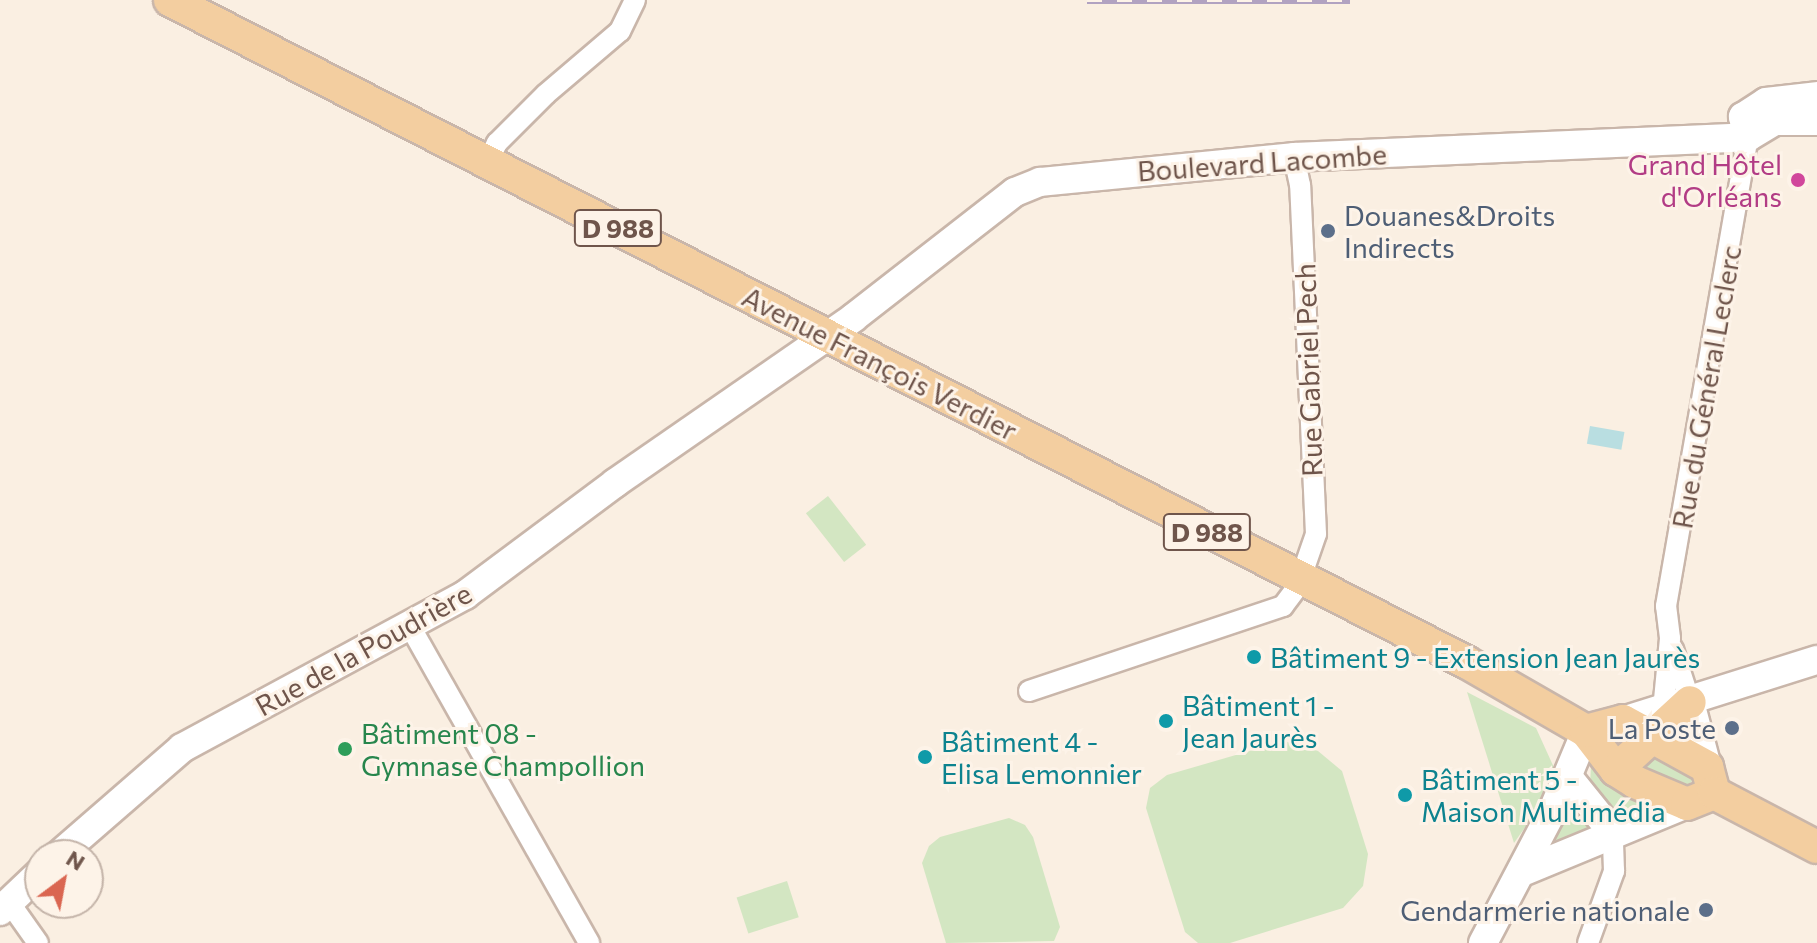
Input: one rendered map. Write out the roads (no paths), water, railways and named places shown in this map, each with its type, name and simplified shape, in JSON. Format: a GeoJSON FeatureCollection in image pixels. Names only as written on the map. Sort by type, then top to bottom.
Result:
{"type":"FeatureCollection","features":[{"type":"Feature","properties":{"kind":"main road","name":"Avenue François Verdier"},"geometry":{"type":"LineString","coordinates":[[170,0],[826,334],[1299,580],[1466,662],[1586,731]]}},
{"type":"Feature","properties":{"kind":"main road"},"geometry":{"type":"LineString","coordinates":[[1817,96],[1766,102],[1743,117],[1748,137],[1775,121],[1817,121]]}},
{"type":"Feature","properties":{"kind":"main road","name":"Boulevard Lacombe"},"geometry":{"type":"LineString","coordinates":[[826,334],[1015,192],[1040,182],[1294,157],[1748,137]]}},
{"type":"Feature","properties":{"kind":"main road","name":"Rue de la Poudrière"},"geometry":{"type":"LineString","coordinates":[[77,839],[182,748],[411,628],[465,595],[826,334]]}},
{"type":"Feature","properties":{"kind":"main road"},"geometry":{"type":"LineString","coordinates":[[1586,731],[1623,721],[1668,716],[1817,660]]}},
{"type":"Feature","properties":{"kind":"main road"},"geometry":{"type":"LineString","coordinates":[[1616,770],[1668,716]]}},
{"type":"Feature","properties":{"kind":"main road"},"geometry":{"type":"LineString","coordinates":[[1668,716],[1703,788]]}},
{"type":"Feature","properties":{"kind":"main road"},"geometry":{"type":"LineString","coordinates":[[1668,716],[1703,788]]}},
{"type":"Feature","properties":{"kind":"main road"},"geometry":{"type":"LineString","coordinates":[[1586,731],[1616,770],[1703,788],[1817,847]]}},
{"type":"Feature","properties":{"kind":"main road"},"geometry":{"type":"LineString","coordinates":[[1483,943],[1522,872],[1568,777],[1586,731]]}},
{"type":"Feature","properties":{"kind":"main road"},"geometry":{"type":"LineString","coordinates":[[1568,777],[1613,833]]}},
{"type":"Feature","properties":{"kind":"main road"},"geometry":{"type":"LineString","coordinates":[[1522,872],[1613,833],[1703,788]]}},
{"type":"Feature","properties":{"kind":"main road"},"geometry":{"type":"LineString","coordinates":[[5,906],[24,888]]}},
{"type":"Feature","properties":{"kind":"street"},"geometry":{"type":"LineString","coordinates":[[488,162],[497,143],[536,104],[620,31],[635,0]]}},
{"type":"Feature","properties":{"kind":"street","name":"Rue du Général Leclerc"},"geometry":{"type":"LineString","coordinates":[[1668,716],[1670,638],[1666,606],[1748,137]]}},
{"type":"Feature","properties":{"kind":"street","name":"Rue Gabriel Pech"},"geometry":{"type":"LineString","coordinates":[[1294,157],[1300,185],[1316,534],[1299,580]]}},
{"type":"Feature","properties":{"kind":"street"},"geometry":{"type":"LineString","coordinates":[[1029,691],[1283,606],[1299,580]]}},
{"type":"Feature","properties":{"kind":"street"},"geometry":{"type":"LineString","coordinates":[[411,628],[589,943]]}},
{"type":"Feature","properties":{"kind":"street"},"geometry":{"type":"LineString","coordinates":[[1588,943],[1614,871],[1613,833]]}},
{"type":"Feature","properties":{"kind":"street"},"geometry":{"type":"LineString","coordinates":[[5,906],[38,943]]}},
{"type":"Feature","properties":{"kind":"water"},"geometry":{"type":"Polygon","coordinates":[[[1590,426],[1624,432],[1621,450],[1587,444],[1590,426]]]}},
{"type":"Feature","properties":{"kind":"railway"},"geometry":{"type":"LineString","coordinates":[[1087,0],[1350,0]]}},
{"type":"Feature","properties":{"kind":"place","name":"Grand Hôtel d'Orléans"},"geometry":{"type":"Point","coordinates":[1798,180]}},
{"type":"Feature","properties":{"kind":"place","name":"Douanes&Droits Indirects"},"geometry":{"type":"Point","coordinates":[1328,231]}},
{"type":"Feature","properties":{"kind":"place","name":"Bâtiment 9 - Extension Jean Jaurès"},"geometry":{"type":"Point","coordinates":[1254,657]}},
{"type":"Feature","properties":{"kind":"place","name":"Bâtiment 1 - Jean Jaurès"},"geometry":{"type":"Point","coordinates":[1166,721]}},
{"type":"Feature","properties":{"kind":"place","name":"La Poste"},"geometry":{"type":"Point","coordinates":[1732,728]}},
{"type":"Feature","properties":{"kind":"place","name":"Bâtiment 08 - Gymnase Champollion"},"geometry":{"type":"Point","coordinates":[345,749]}},
{"type":"Feature","properties":{"kind":"place","name":"Bâtiment 4 - Elisa Lemonnier"},"geometry":{"type":"Point","coordinates":[925,757]}},
{"type":"Feature","properties":{"kind":"place","name":"Bâtiment 5 - Maison Multimédia"},"geometry":{"type":"Point","coordinates":[1405,795]}},
{"type":"Feature","properties":{"kind":"place","name":"Gendarmerie nationale"},"geometry":{"type":"Point","coordinates":[1706,910]}}]}
